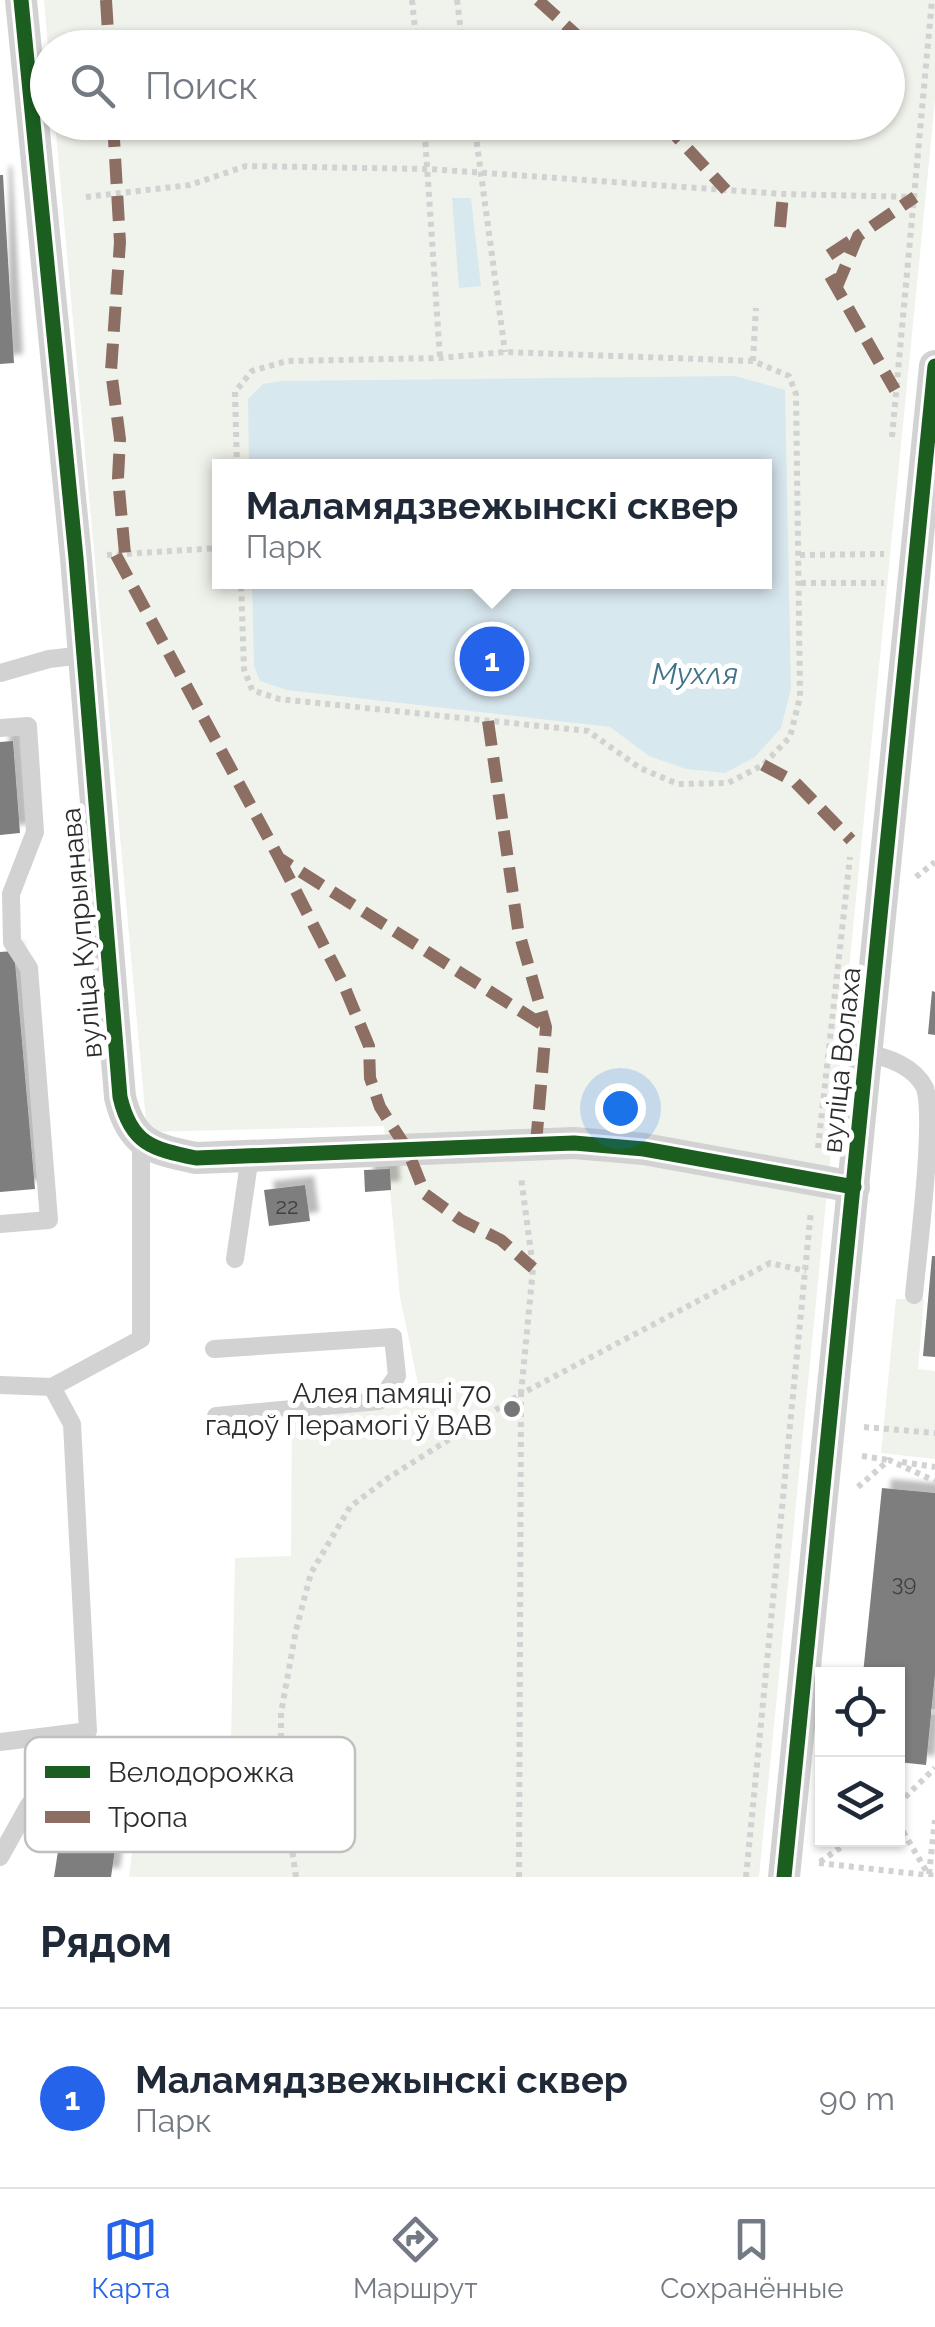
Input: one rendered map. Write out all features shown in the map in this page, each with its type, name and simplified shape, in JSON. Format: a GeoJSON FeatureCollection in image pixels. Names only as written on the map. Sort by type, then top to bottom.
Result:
{"type":"FeatureCollection","features":[{"type":"Feature","properties":{"kind":"street","name":"вуліца Купрыянава"},"geometry":{"type":"LineString","coordinates":[[20,0],[30,102]]}},
{"type":"Feature","properties":{"kind":"street","name":"вуліца Купрыянава"},"geometry":{"type":"LineString","coordinates":[[34,140],[84,655],[120,1097],[126,1121],[141,1139]]}},
{"type":"Feature","properties":{"kind":"street","name":"вуліца Волаха"},"geometry":{"type":"LineString","coordinates":[[784,1877],[935,366]]}},
{"type":"Feature","properties":{"kind":"street"},"geometry":{"type":"LineString","coordinates":[[141,1139],[166,1152],[196,1158],[574,1144],[644,1149],[854,1186]]}},
{"type":"Feature","properties":{"kind":"lane"},"geometry":{"type":"LineString","coordinates":[[0,673],[84,655]]}},
{"type":"Feature","properties":{"kind":"lane"},"geometry":{"type":"LineString","coordinates":[[0,728],[28,726],[35,832],[11,894],[6,930],[29,968],[49,1220],[0,1224]]}},
{"type":"Feature","properties":{"kind":"lane"},"geometry":{"type":"LineString","coordinates":[[867,1053],[897,1060],[924,1085],[934,1118],[914,1295]]}},
{"type":"Feature","properties":{"kind":"lane"},"geometry":{"type":"LineString","coordinates":[[0,1384],[52,1387],[141,1339],[141,1139]]}},
{"type":"Feature","properties":{"kind":"lane"},"geometry":{"type":"LineString","coordinates":[[235,1259],[250,1156]]}},
{"type":"Feature","properties":{"kind":"lane"},"geometry":{"type":"LineString","coordinates":[[214,1349],[393,1337],[397,1376],[379,1401],[216,1416]]}},
{"type":"Feature","properties":{"kind":"lane"},"geometry":{"type":"LineString","coordinates":[[40,1737],[88,1731],[72,1424],[52,1387]]}},
{"type":"Feature","properties":{"kind":"lane"},"geometry":{"type":"LineString","coordinates":[[0,1742],[25,1739]]}},
{"type":"Feature","properties":{"kind":"lane"},"geometry":{"type":"LineString","coordinates":[[0,1856],[25,1812]]}},
{"type":"Feature","properties":{"kind":"path"},"geometry":{"type":"LineString","coordinates":[[412,0],[415,30]]}},
{"type":"Feature","properties":{"kind":"path"},"geometry":{"type":"LineString","coordinates":[[456,0],[460,30]]}},
{"type":"Feature","properties":{"kind":"path"},"geometry":{"type":"LineString","coordinates":[[86,197],[190,185],[246,166],[428,169],[783,194],[915,197],[932,0]]}},
{"type":"Feature","properties":{"kind":"path"},"geometry":{"type":"LineString","coordinates":[[426,140],[440,358]]}},
{"type":"Feature","properties":{"kind":"path"},"geometry":{"type":"LineString","coordinates":[[477,140],[505,352]]}},
{"type":"Feature","properties":{"kind":"path"},"geometry":{"type":"LineString","coordinates":[[753,362],[756,308]]}},
{"type":"Feature","properties":{"kind":"path"},"geometry":{"type":"LineString","coordinates":[[238,459],[235,392],[252,371],[287,361],[440,358],[505,352],[753,362],[789,376],[796,394],[800,697],[790,738],[764,765],[728,783],[678,784],[640,768],[588,732],[279,699],[252,690],[244,669],[241,589]]}},
{"type":"Feature","properties":{"kind":"path"},"geometry":{"type":"LineString","coordinates":[[97,556],[212,549]]}},
{"type":"Feature","properties":{"kind":"path"},"geometry":{"type":"LineString","coordinates":[[800,555],[882,554]]}},
{"type":"Feature","properties":{"kind":"path"},"geometry":{"type":"LineString","coordinates":[[800,583],[880,583]]}},
{"type":"Feature","properties":{"kind":"path"},"geometry":{"type":"LineString","coordinates":[[916,878],[935,862]]}},
{"type":"Feature","properties":{"kind":"path"},"geometry":{"type":"LineString","coordinates":[[517,1144],[533,1268],[521,1394],[519,1877]]}},
{"type":"Feature","properties":{"kind":"path"},"geometry":{"type":"LineString","coordinates":[[746,1877],[814,1179]]}},
{"type":"Feature","properties":{"kind":"path"},"geometry":{"type":"LineString","coordinates":[[281,1737],[281,1713],[296,1630],[311,1573],[350,1508],[388,1478],[521,1394],[770,1263],[806,1270]]}},
{"type":"Feature","properties":{"kind":"path"},"geometry":{"type":"LineString","coordinates":[[864,1428],[935,1433]]}},
{"type":"Feature","properties":{"kind":"path"},"geometry":{"type":"LineString","coordinates":[[862,1456],[935,1468]]}},
{"type":"Feature","properties":{"kind":"path"},"geometry":{"type":"LineString","coordinates":[[889,1460],[935,1481]]}},
{"type":"Feature","properties":{"kind":"path"},"geometry":{"type":"LineString","coordinates":[[858,1487],[889,1460]]}},
{"type":"Feature","properties":{"kind":"path"},"geometry":{"type":"LineString","coordinates":[[905,1797],[935,1768]]}},
{"type":"Feature","properties":{"kind":"path"},"geometry":{"type":"LineString","coordinates":[[932,1875],[935,1820]]}},
{"type":"Feature","properties":{"kind":"path"},"geometry":{"type":"LineString","coordinates":[[905,1834],[932,1875]]}},
{"type":"Feature","properties":{"kind":"path"},"geometry":{"type":"LineString","coordinates":[[841,1847],[819,1863],[932,1875]]}},
{"type":"Feature","properties":{"kind":"path"},"geometry":{"type":"LineString","coordinates":[[292,1852],[296,1877]]}},
{"type":"Feature","properties":{"kind":"shaded area"},"geometry":{"type":"Polygon","coordinates":[[[44,0],[935,0],[935,100],[759,1877],[129,1877],[132,1852],[355,1852],[355,1737],[231,1737],[235,1558],[291,1556],[292,1410],[422,1403],[400,1297],[384,1126],[147,1132],[57,140],[905,140],[905,30],[47,30],[44,0]]]}},
{"type":"Feature","properties":{"kind":"shaded area"},"geometry":{"type":"Polygon","coordinates":[[[896,1299],[924,1299],[918,1369],[935,1371],[935,1459],[881,1453],[896,1299]]]}},
{"type":"Feature","properties":{"kind":"water"},"geometry":{"type":"Polygon","coordinates":[[[452,198],[471,198],[481,286],[459,288],[452,198]]]}},
{"type":"Feature","properties":{"kind":"water","name":"Мухля"},"geometry":{"type":"Polygon","coordinates":[[[735,376],[785,390],[791,689],[781,728],[755,757],[725,773],[686,769],[649,756],[610,727],[287,690],[260,681],[254,666],[252,589],[772,589],[772,459],[249,459],[248,399],[263,384],[735,376]]]}},
{"type":"Feature","properties":{"kind":"building"},"geometry":{"type":"Polygon","coordinates":[[[0,175],[14,363],[0,364],[0,175]]]}},
{"type":"Feature","properties":{"kind":"building"},"geometry":{"type":"Polygon","coordinates":[[[13,741],[20,833],[0,835],[0,742],[13,741]]]}},
{"type":"Feature","properties":{"kind":"building"},"geometry":{"type":"Polygon","coordinates":[[[14,951],[35,1189],[0,1192],[0,952],[14,951]]]}},
{"type":"Feature","properties":{"kind":"building"},"geometry":{"type":"Polygon","coordinates":[[[932,991],[935,992],[935,1035],[928,1034],[932,991]]]}},
{"type":"Feature","properties":{"kind":"building"},"geometry":{"type":"Polygon","coordinates":[[[390,1169],[391,1190],[365,1192],[364,1170],[390,1169]]]}},
{"type":"Feature","properties":{"kind":"building"},"geometry":{"type":"Polygon","coordinates":[[[305,1185],[310,1221],[269,1226],[264,1190],[305,1185]]]}},
{"type":"Feature","properties":{"kind":"building"},"geometry":{"type":"Polygon","coordinates":[[[935,1256],[935,1357],[923,1356],[935,1256]]]}},
{"type":"Feature","properties":{"kind":"building"},"geometry":{"type":"Polygon","coordinates":[[[882,1488],[935,1493],[935,1674],[926,1765],[905,1763],[905,1667],[864,1667],[882,1488]]]}},
{"type":"Feature","properties":{"kind":"building"},"geometry":{"type":"Polygon","coordinates":[[[58,1852],[115,1852],[111,1877],[54,1877],[58,1852]]]}},
{"type":"Feature","properties":{"kind":"marked path"},"geometry":{"type":"LineString","coordinates":[[106,0],[108,30]]}},
{"type":"Feature","properties":{"kind":"marked path"},"geometry":{"type":"LineString","coordinates":[[538,0],[571,30]]}},
{"type":"Feature","properties":{"kind":"marked path"},"geometry":{"type":"LineString","coordinates":[[114,140],[120,242],[111,371],[120,439],[118,478],[125,554]]}},
{"type":"Feature","properties":{"kind":"marked path"},"geometry":{"type":"LineString","coordinates":[[680,140],[726,190]]}},
{"type":"Feature","properties":{"kind":"marked path"},"geometry":{"type":"LineString","coordinates":[[780,227],[783,194]]}},
{"type":"Feature","properties":{"kind":"marked path"},"geometry":{"type":"LineString","coordinates":[[836,289],[858,236],[915,197]]}},
{"type":"Feature","properties":{"kind":"marked path"},"geometry":{"type":"LineString","coordinates":[[829,255],[858,236]]}},
{"type":"Feature","properties":{"kind":"marked path"},"geometry":{"type":"LineString","coordinates":[[830,276],[895,390]]}},
{"type":"Feature","properties":{"kind":"marked path"},"geometry":{"type":"LineString","coordinates":[[116,555],[279,858],[546,1027]]}},
{"type":"Feature","properties":{"kind":"marked path"},"geometry":{"type":"LineString","coordinates":[[488,721],[518,929],[546,1027],[536,1144]]}},
{"type":"Feature","properties":{"kind":"marked path"},"geometry":{"type":"LineString","coordinates":[[763,765],[795,782],[851,840]]}},
{"type":"Feature","properties":{"kind":"marked path"},"geometry":{"type":"LineString","coordinates":[[279,858],[342,981],[369,1046],[370,1078],[380,1107],[407,1149],[425,1194],[461,1220],[501,1240],[533,1268]]}},
{"type":"Feature","properties":{"kind":"cycle path"},"geometry":{"type":"LineString","coordinates":[[21,0],[30,91]]}},
{"type":"Feature","properties":{"kind":"cycle path"},"geometry":{"type":"LineString","coordinates":[[35,140],[76,558],[120,1097],[137,1135],[156,1147],[196,1158],[574,1143],[644,1149],[854,1187]]}},
{"type":"Feature","properties":{"kind":"cycle path"},"geometry":{"type":"LineString","coordinates":[[784,1877],[935,366]]}},
{"type":"Feature","properties":{"kind":"place","name":"Маламядзвежынскі сквер"},"geometry":{"type":"Point","coordinates":[492,659]}},
{"type":"Feature","properties":{"kind":"place","name":"Алея памяці 70 гадоў Перамогі ў ВАВ"},"geometry":{"type":"Point","coordinates":[512,1409]}}]}
